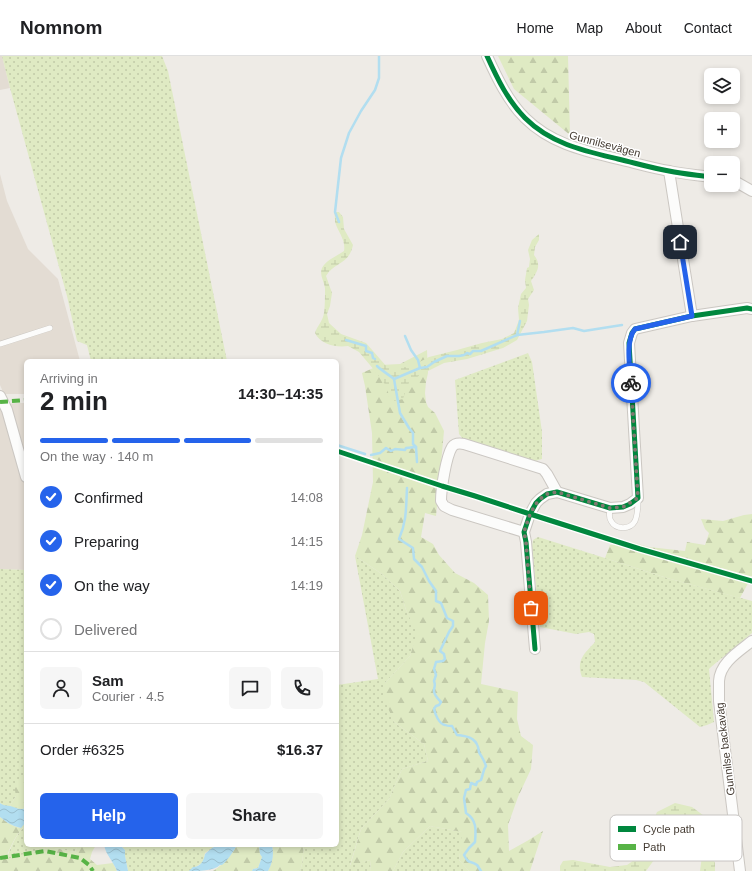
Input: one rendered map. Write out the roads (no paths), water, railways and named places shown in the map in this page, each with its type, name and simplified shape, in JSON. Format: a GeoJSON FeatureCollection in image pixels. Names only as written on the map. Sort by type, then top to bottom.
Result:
{"type":"FeatureCollection","features":[{"type":"Feature","properties":{"kind":"street","name":"Gunnilsevägen"},"geometry":{"type":"LineString","coordinates":[[487,56],[508,97],[525,118],[555,140],[591,153],[668,171],[704,176]]}},
{"type":"Feature","properties":{"kind":"street"},"geometry":{"type":"LineString","coordinates":[[668,171],[692,316]]}},
{"type":"Feature","properties":{"kind":"street"},"geometry":{"type":"LineString","coordinates":[[740,184],[752,191]]}},
{"type":"Feature","properties":{"kind":"street"},"geometry":{"type":"LineString","coordinates":[[534,649],[524,532],[530,514],[536,504],[547,494],[557,492],[610,508],[623,507],[638,498],[629,343],[632,333],[635,329],[692,316],[747,308],[752,309]]}},
{"type":"Feature","properties":{"kind":"street"},"geometry":{"type":"LineString","coordinates":[[0,396],[7,410],[24,470]]}},
{"type":"Feature","properties":{"kind":"street"},"geometry":{"type":"LineString","coordinates":[[524,532],[463,514],[444,506],[441,501],[442,486],[452,447],[460,443],[543,469],[548,474],[557,492]]}},
{"type":"Feature","properties":{"kind":"street","name":"Gunnilse backaväg"},"geometry":{"type":"LineString","coordinates":[[733,815],[719,701],[719,680],[724,664],[752,641]]}},
{"type":"Feature","properties":{"kind":"street","name":"Gunnilse backaväg"},"geometry":{"type":"LineString","coordinates":[[739,861],[740,871]]}},
{"type":"Feature","properties":{"kind":"lane"},"geometry":{"type":"LineString","coordinates":[[0,344],[50,328]]}},
{"type":"Feature","properties":{"kind":"lane"},"geometry":{"type":"LineString","coordinates":[[610,508],[609,516],[611,521],[619,527],[628,527],[633,524],[635,520],[638,510],[638,498]]}},
{"type":"Feature","properties":{"kind":"water"},"geometry":{"type":"Polygon","coordinates":[[[0,803],[24,809],[24,824],[21,828],[8,823],[0,817],[0,803]]]}},
{"type":"Feature","properties":{"kind":"water"},"geometry":{"type":"Polygon","coordinates":[[[105,847],[122,847],[125,850],[128,871],[117,871],[105,847]]]}},
{"type":"Feature","properties":{"kind":"water"},"geometry":{"type":"Polygon","coordinates":[[[236,847],[222,865],[210,870],[189,871],[203,861],[205,854],[212,848],[236,847]]]}},
{"type":"Feature","properties":{"kind":"water"},"geometry":{"type":"Polygon","coordinates":[[[259,847],[272,847],[273,858],[268,871],[252,871],[253,869],[258,868],[262,857],[259,847]]]}},
{"type":"Feature","properties":{"kind":"waterway"},"geometry":{"type":"LineString","coordinates":[[339,222],[335,212],[341,158],[349,133],[375,90],[379,78],[379,56]]}},
{"type":"Feature","properties":{"kind":"waterway"},"geometry":{"type":"LineString","coordinates":[[517,335],[520,321]]}},
{"type":"Feature","properties":{"kind":"waterway"},"geometry":{"type":"LineString","coordinates":[[394,379],[420,368],[427,367],[447,356],[459,356],[467,353],[470,354],[473,351],[481,351],[517,335],[573,328],[584,331],[622,325]]}},
{"type":"Feature","properties":{"kind":"waterway"},"geometry":{"type":"LineString","coordinates":[[405,336],[411,350],[418,360],[420,368]]}},
{"type":"Feature","properties":{"kind":"waterway"},"geometry":{"type":"LineString","coordinates":[[346,340],[366,346],[366,351],[372,353],[373,358],[375,359]]}},
{"type":"Feature","properties":{"kind":"waterway"},"geometry":{"type":"LineString","coordinates":[[377,366],[394,379],[400,413],[413,433],[413,444],[416,447],[417,462]]}},
{"type":"Feature","properties":{"kind":"waterway"},"geometry":{"type":"LineString","coordinates":[[339,446],[365,454]]}},
{"type":"Feature","properties":{"kind":"waterway"},"geometry":{"type":"LineString","coordinates":[[371,455],[380,453],[386,448],[391,451],[395,449],[405,450],[406,448],[416,447]]}},
{"type":"Feature","properties":{"kind":"waterway"},"geometry":{"type":"LineString","coordinates":[[407,488],[405,520],[399,539],[413,548],[414,559],[422,567],[436,591],[436,601],[441,603],[447,618],[453,621],[453,626],[440,651],[444,654],[445,659],[443,661],[436,662],[434,669],[436,675],[434,681],[434,692],[436,697],[441,702],[434,709],[441,723],[447,726],[452,726],[457,735],[467,737],[475,741],[486,766],[481,780],[477,782],[476,785],[471,783],[470,789],[466,790],[464,798],[466,813],[474,822],[476,833],[475,842],[464,855],[468,861],[477,865],[481,871]]}}]}
